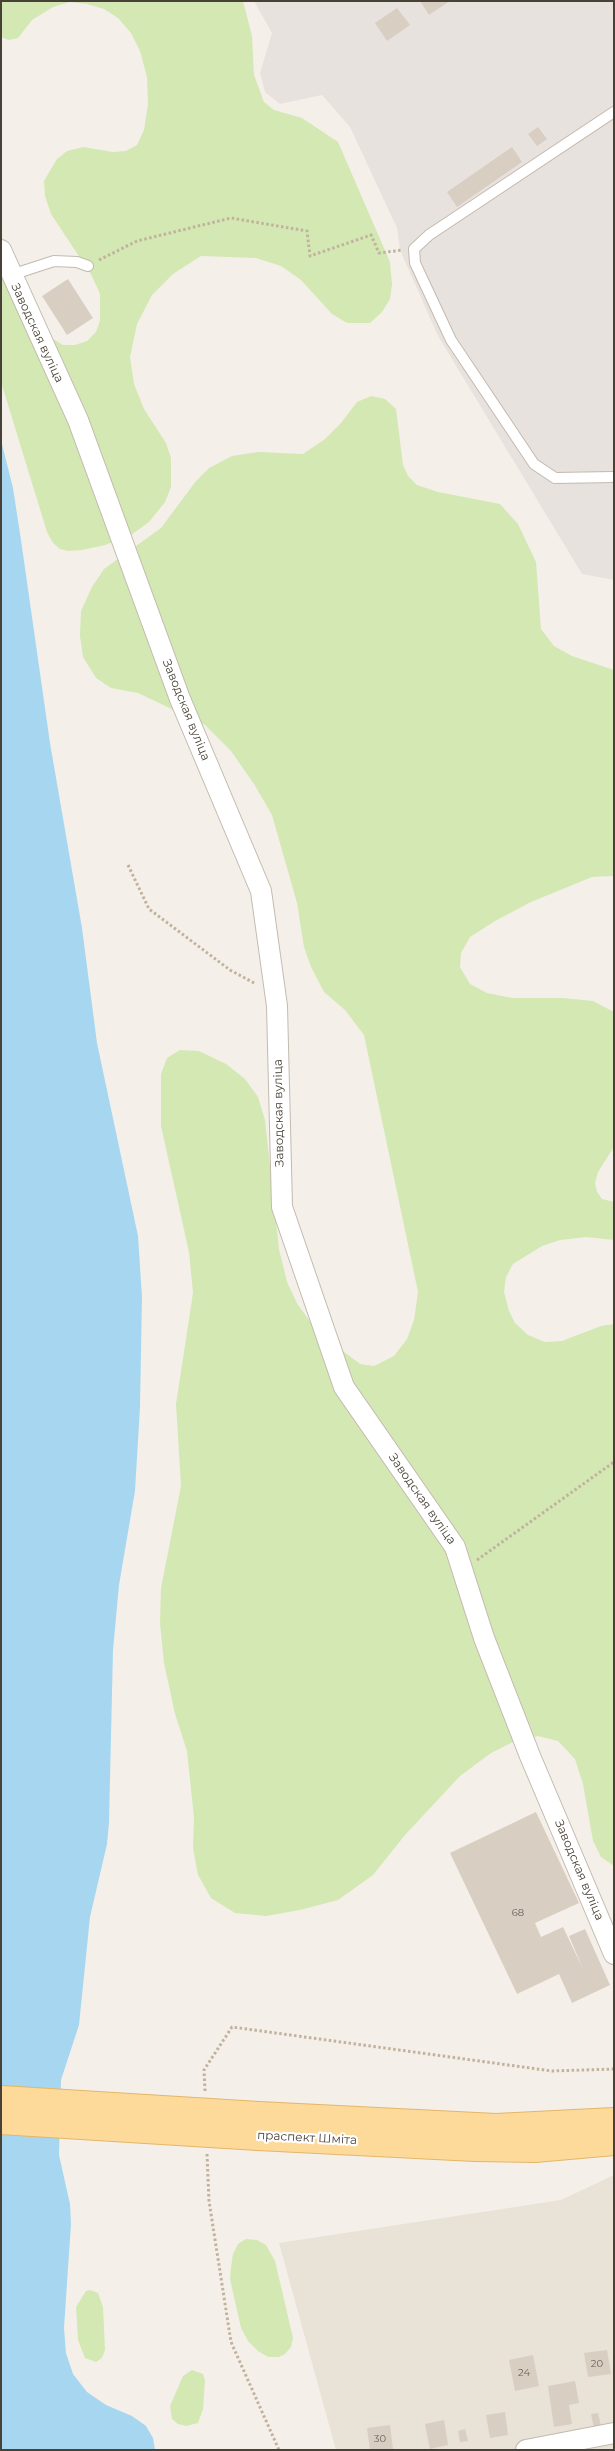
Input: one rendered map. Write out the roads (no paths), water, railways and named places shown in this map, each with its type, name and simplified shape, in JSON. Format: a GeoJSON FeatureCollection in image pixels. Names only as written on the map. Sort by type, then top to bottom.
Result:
{"type":"FeatureCollection","features":[{"type":"Feature","properties":{"kind":"main road","name":"праспект Шміта"},"geometry":{"type":"LineString","coordinates":[[1,2100],[475,2147],[535,2148],[614,2141]]}},
{"type":"Feature","properties":{"kind":"main road","name":"праспект Шміта"},"geometry":{"type":"LineString","coordinates":[[1,2120],[258,2126],[496,2128],[614,2122]]}},
{"type":"Feature","properties":{"kind":"street","name":"Заводская вуліца"},"geometry":{"type":"LineString","coordinates":[[1,250],[78,420],[180,699],[262,890],[277,1006],[282,1207],[344,1387],[456,1547],[484,1638],[527,1747],[614,1954]]}},
{"type":"Feature","properties":{"kind":"street"},"geometry":{"type":"LineString","coordinates":[[526,2450],[614,2433]]}},
{"type":"Feature","properties":{"kind":"lane"},"geometry":{"type":"LineString","coordinates":[[614,112],[429,235],[414,249],[415,263],[451,340],[534,464],[555,478],[614,477]]}},
{"type":"Feature","properties":{"kind":"lane"},"geometry":{"type":"LineString","coordinates":[[11,275],[60,260],[77,262],[88,266]]}},
{"type":"Feature","properties":{"kind":"water"},"geometry":{"type":"Polygon","coordinates":[[[1,440],[13,488],[50,743],[82,928],[97,1043],[138,1236],[142,1297],[140,1407],[135,1491],[119,1585],[113,1650],[107,1844],[90,1917],[79,2025],[61,2080],[59,2155],[70,2204],[71,2224],[64,2328],[66,2353],[73,2374],[87,2392],[106,2405],[132,2416],[146,2426],[153,2438],[155,2450],[1,2450],[1,440]]]}}]}
